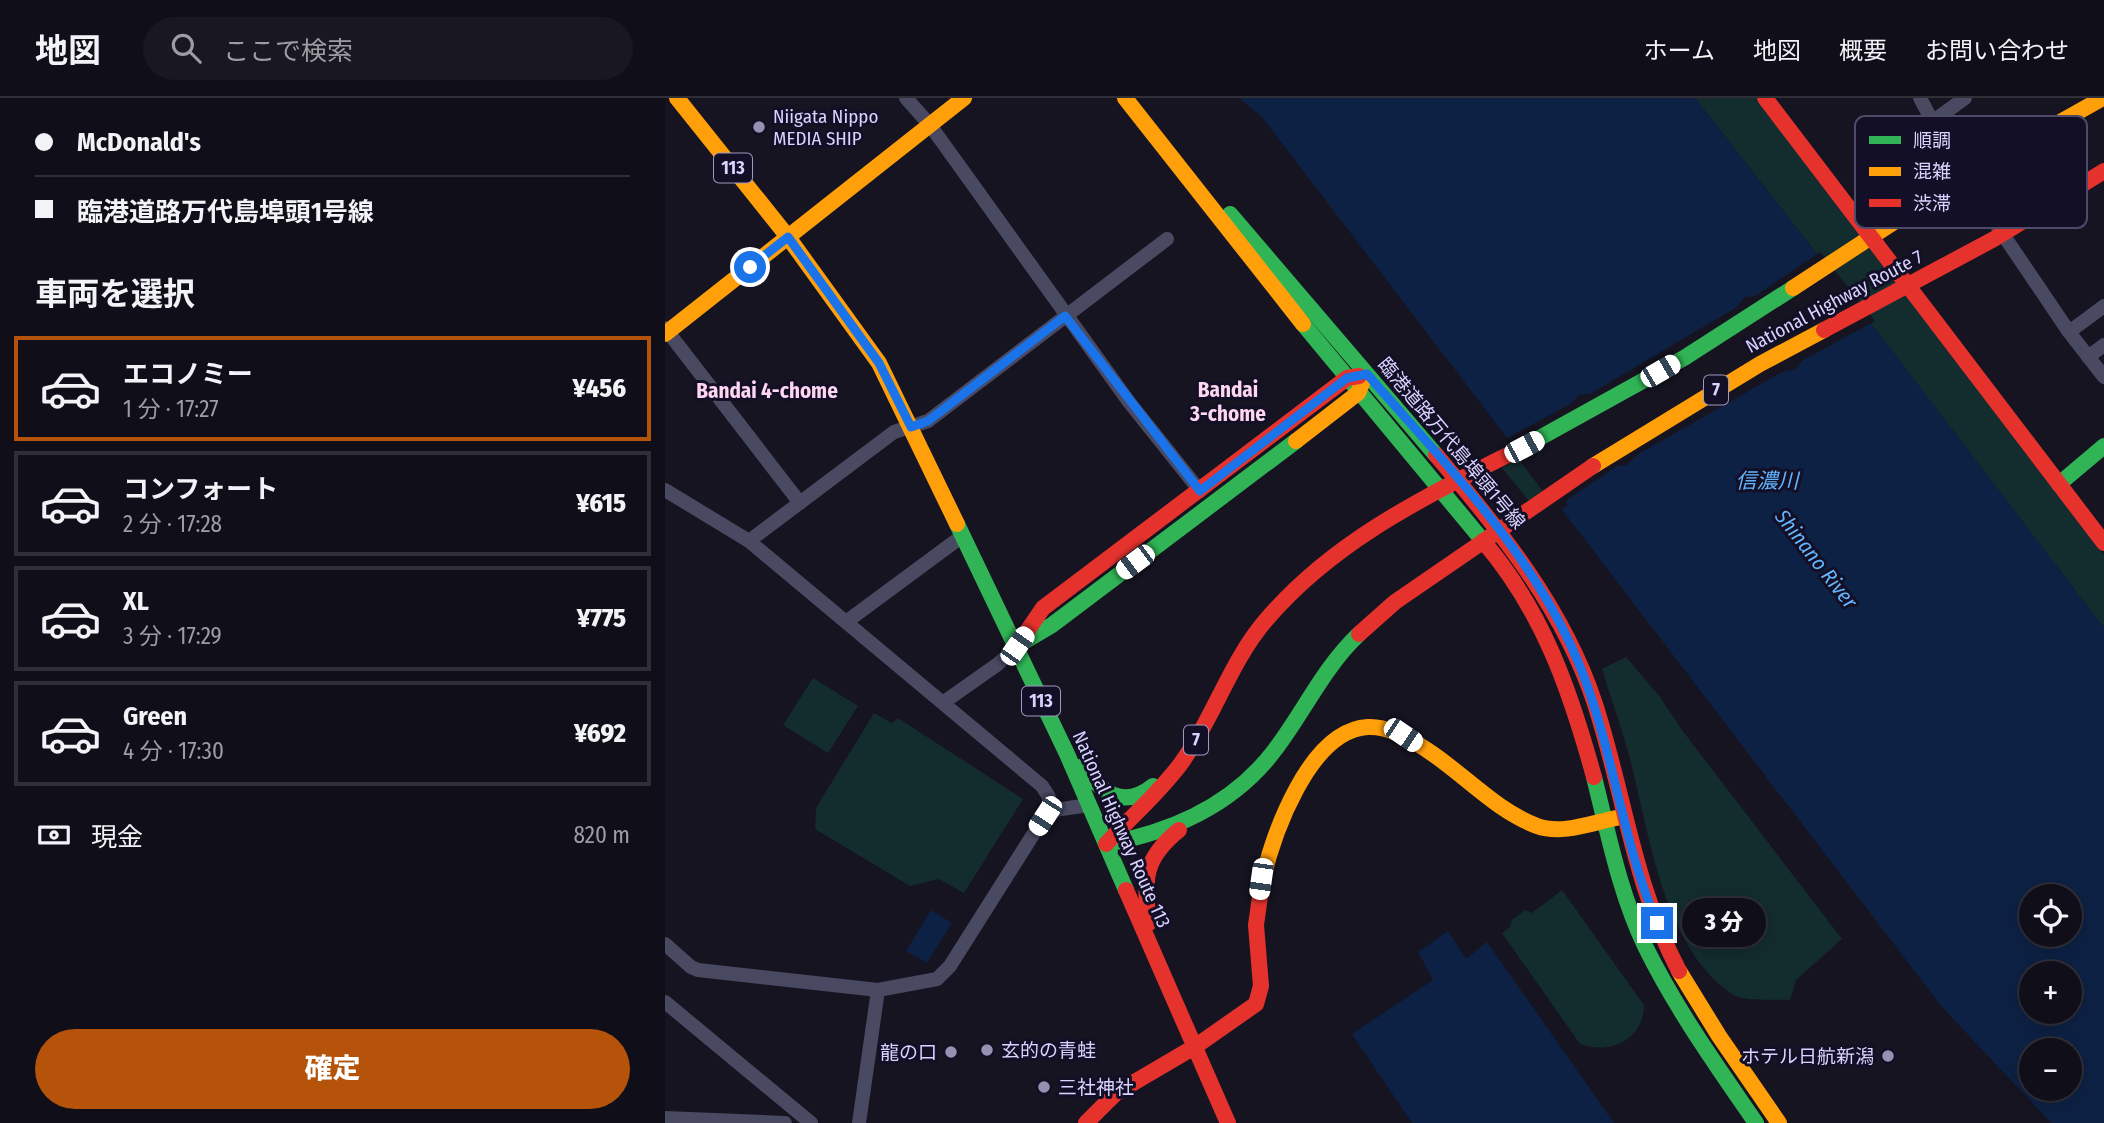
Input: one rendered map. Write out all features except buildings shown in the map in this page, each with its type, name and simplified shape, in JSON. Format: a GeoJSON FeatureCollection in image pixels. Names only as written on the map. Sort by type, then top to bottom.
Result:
{"type":"FeatureCollection","features":[{"type":"Feature","properties":{"kind":"main road","name":"National Highway Route 113"},"geometry":{"type":"LineString","coordinates":[[677,98],[788,237],[879,363],[1067,754],[1228,1123]]}},
{"type":"Feature","properties":{"kind":"main road"},"geometry":{"type":"LineString","coordinates":[[666,331],[964,98]]}},
{"type":"Feature","properties":{"kind":"main road","name":"臨港道路万代島埠頭1号線"},"geometry":{"type":"LineString","coordinates":[[1125,98],[1185,170],[1239,246],[1358,393],[1499,559],[1534,614],[1573,700],[1621,881],[1654,965],[1683,1017],[1756,1123]]}},
{"type":"Feature","properties":{"kind":"main road"},"geometry":{"type":"LineString","coordinates":[[1765,98],[1855,216]]}},
{"type":"Feature","properties":{"kind":"main road","name":"National Highway Route 7"},"geometry":{"type":"LineString","coordinates":[[2071,116],[2103,98]]}},
{"type":"Feature","properties":{"kind":"main road","name":"臨港道路万代島埠頭1号線"},"geometry":{"type":"LineString","coordinates":[[1185,170],[1221,204],[1290,281],[1519,556],[1548,603],[1584,676],[1640,881],[1676,965],[1696,1002],[1779,1123]]}},
{"type":"Feature","properties":{"kind":"main road","name":"National Highway Route 7"},"geometry":{"type":"LineString","coordinates":[[2087,182],[2104,171]]}},
{"type":"Feature","properties":{"kind":"main road"},"geometry":{"type":"LineString","coordinates":[[1864,228],[2104,543]]}},
{"type":"Feature","properties":{"kind":"main road","name":"National Highway Route 7"},"geometry":{"type":"LineString","coordinates":[[1106,844],[1182,762],[1242,653],[1265,621],[1319,566],[1377,524],[1590,412],[1683,358],[1751,317],[1883,228]]}},
{"type":"Feature","properties":{"kind":"main road","name":"National Highway Route 7"},"geometry":{"type":"LineString","coordinates":[[1106,844],[1157,832],[1217,804],[1239,788],[1274,751],[1334,661],[1369,624],[1395,602],[1614,452],[1760,364],[2012,228]]}},
{"type":"Feature","properties":{"kind":"main road"},"geometry":{"type":"LineString","coordinates":[[1017,646],[1043,608],[1347,378],[1367,374]]}},
{"type":"Feature","properties":{"kind":"main road"},"geometry":{"type":"LineString","coordinates":[[1017,646],[1052,625],[1358,393],[1367,374]]}},
{"type":"Feature","properties":{"kind":"main road"},"geometry":{"type":"LineString","coordinates":[[2059,484],[2104,446]]}},
{"type":"Feature","properties":{"kind":"main road"},"geometry":{"type":"LineString","coordinates":[[1086,1123],[1116,1093],[1251,1010],[1259,998],[1256,931],[1265,865],[1281,821],[1307,773],[1321,752],[1342,735],[1370,727],[1403,735],[1536,826],[1563,829],[1624,817]]}},
{"type":"Feature","properties":{"kind":"main road"},"geometry":{"type":"LineString","coordinates":[[1067,754],[1101,789],[1124,800],[1151,789],[1164,771],[1182,762]]}},
{"type":"Feature","properties":{"kind":"main road"},"geometry":{"type":"LineString","coordinates":[[1151,946],[1145,882],[1148,860],[1159,845],[1217,804]]}},
{"type":"Feature","properties":{"kind":"street"},"geometry":{"type":"LineString","coordinates":[[906,98],[930,125],[1065,316],[1200,491]]}},
{"type":"Feature","properties":{"kind":"street"},"geometry":{"type":"LineString","coordinates":[[1920,98],[1930,116]]}},
{"type":"Feature","properties":{"kind":"street"},"geometry":{"type":"LineString","coordinates":[[1941,116],[1965,98]]}},
{"type":"Feature","properties":{"kind":"street"},"geometry":{"type":"LineString","coordinates":[[1999,228],[2069,332],[2104,377]]}},
{"type":"Feature","properties":{"kind":"street"},"geometry":{"type":"LineString","coordinates":[[749,541],[894,432],[928,421],[1167,239]]}},
{"type":"Feature","properties":{"kind":"street"},"geometry":{"type":"LineString","coordinates":[[2069,332],[2104,306]]}},
{"type":"Feature","properties":{"kind":"street"},"geometry":{"type":"LineString","coordinates":[[666,331],[800,503]]}},
{"type":"Feature","properties":{"kind":"street"},"geometry":{"type":"LineString","coordinates":[[2088,357],[2104,345]]}},
{"type":"Feature","properties":{"kind":"street"},"geometry":{"type":"LineString","coordinates":[[665,490],[749,541],[1045,789],[1050,802],[1048,811],[941,977],[878,990],[698,970],[665,944]]}},
{"type":"Feature","properties":{"kind":"street"},"geometry":{"type":"LineString","coordinates":[[846,622],[961,537]]}},
{"type":"Feature","properties":{"kind":"street"},"geometry":{"type":"LineString","coordinates":[[944,702],[999,664],[1017,646]]}},
{"type":"Feature","properties":{"kind":"street"},"geometry":{"type":"LineString","coordinates":[[1048,811],[1089,805]]}},
{"type":"Feature","properties":{"kind":"street"},"geometry":{"type":"LineString","coordinates":[[859,1123],[878,990]]}},
{"type":"Feature","properties":{"kind":"street"},"geometry":{"type":"LineString","coordinates":[[665,1002],[811,1123]]}},
{"type":"Feature","properties":{"kind":"street"},"geometry":{"type":"LineString","coordinates":[[665,1118],[682,1121],[785,1123]]}},
{"type":"Feature","properties":{"kind":"green space"},"geometry":{"type":"Polygon","coordinates":[[[1695,98],[1756,98],[2104,555],[2104,628],[1856,304],[1529,501],[1502,468],[1831,272],[1695,98]]]}},
{"type":"Feature","properties":{"kind":"green space"},"geometry":{"type":"Polygon","coordinates":[[[1626,657],[1660,697],[1682,730],[1842,939],[1796,980],[1790,1000],[1752,999],[1732,994],[1707,972],[1688,945],[1672,914],[1650,845],[1626,745],[1602,669],[1626,657]]]}},
{"type":"Feature","properties":{"kind":"green space"},"geometry":{"type":"Polygon","coordinates":[[[813,678],[858,706],[828,753],[783,725],[813,678]]]}},
{"type":"Feature","properties":{"kind":"green space"},"geometry":{"type":"Polygon","coordinates":[[[874,713],[892,723],[898,718],[1023,799],[964,893],[939,879],[910,886],[815,829],[816,808],[874,713]]]}},
{"type":"Feature","properties":{"kind":"green space"},"geometry":{"type":"Polygon","coordinates":[[[1562,890],[1644,1005],[1638,1027],[1631,1036],[1613,1046],[1591,1047],[1580,1044],[1502,933],[1510,927],[1512,920],[1525,910],[1532,913],[1562,890]]]}},
{"type":"Feature","properties":{"kind":"water","name":"信濃川"},"geometry":{"type":"Polygon","coordinates":[[[1239,98],[1695,98],[1891,349],[2104,628],[2104,1123],[2051,1123],[2030,1101],[2082,1101],[2082,1038],[2019,1038],[2019,1089],[1942,1007],[1262,117],[1239,98]]]}},
{"type":"Feature","properties":{"kind":"water"},"geometry":{"type":"Polygon","coordinates":[[[931,910],[952,923],[927,963],[906,951],[931,910]]]}},
{"type":"Feature","properties":{"kind":"water"},"geometry":{"type":"Polygon","coordinates":[[[1448,931],[1466,959],[1487,942],[1614,1123],[1412,1123],[1352,1034],[1433,980],[1418,952],[1448,931]]]}},
{"type":"Feature","properties":{"kind":"pier"},"geometry":{"type":"Polygon","coordinates":[[[1820,252],[1875,321],[1803,360],[1794,370],[1784,371],[1637,455],[1627,465],[1617,466],[1567,500],[1567,506],[1558,511],[1504,440],[1572,403],[1579,395],[1590,394],[1737,307],[1745,297],[1755,296],[1820,252]]]}},
{"type":"Feature","properties":{"kind":"traffic: fast"},"geometry":{"type":"LineString","coordinates":[[1230,214],[1436,455]]}},
{"type":"Feature","properties":{"kind":"traffic: fast"},"geometry":{"type":"LineString","coordinates":[[1525,446],[1684,358],[1793,288]]}},
{"type":"Feature","properties":{"kind":"traffic: fast"},"geometry":{"type":"LineString","coordinates":[[1303,324],[1483,541]]}},
{"type":"Feature","properties":{"kind":"traffic: fast"},"geometry":{"type":"LineString","coordinates":[[1025,641],[1052,625],[1296,441]]}},
{"type":"Feature","properties":{"kind":"traffic: fast"},"geometry":{"type":"LineString","coordinates":[[2059,484],[2104,446]]}},
{"type":"Feature","properties":{"kind":"traffic: fast"},"geometry":{"type":"LineString","coordinates":[[957,524],[1067,754],[1126,890]]}},
{"type":"Feature","properties":{"kind":"traffic: fast"},"geometry":{"type":"LineString","coordinates":[[1106,844],[1177,824],[1240,787],[1274,751],[1324,676],[1359,634]]}},
{"type":"Feature","properties":{"kind":"traffic: fast"},"geometry":{"type":"LineString","coordinates":[[1080,767],[1113,795],[1132,797],[1153,786]]}},
{"type":"Feature","properties":{"kind":"traffic: fast"},"geometry":{"type":"LineString","coordinates":[[1594,777],[1622,884],[1645,946],[1683,1014],[1756,1123]]}},
{"type":"Feature","properties":{"kind":"traffic: slow"},"geometry":{"type":"LineString","coordinates":[[677,98],[788,237],[879,363],[957,524]]}},
{"type":"Feature","properties":{"kind":"traffic: slow"},"geometry":{"type":"LineString","coordinates":[[665,334],[964,98]]}},
{"type":"Feature","properties":{"kind":"traffic: slow"},"geometry":{"type":"LineString","coordinates":[[1125,98],[1303,324]]}},
{"type":"Feature","properties":{"kind":"traffic: slow"},"geometry":{"type":"LineString","coordinates":[[2071,116],[2103,98]]}},
{"type":"Feature","properties":{"kind":"traffic: slow"},"geometry":{"type":"LineString","coordinates":[[1793,288],[1885,228]]}},
{"type":"Feature","properties":{"kind":"traffic: slow"},"geometry":{"type":"LineString","coordinates":[[1593,466],[1760,364],[1824,330]]}},
{"type":"Feature","properties":{"kind":"traffic: slow"},"geometry":{"type":"LineString","coordinates":[[1296,441],[1358,393],[1363,381]]}},
{"type":"Feature","properties":{"kind":"traffic: slow"},"geometry":{"type":"LineString","coordinates":[[1262,882],[1285,813],[1311,765],[1328,746],[1347,733],[1368,727],[1391,731],[1414,742],[1507,811],[1537,826],[1566,829],[1616,818]]}},
{"type":"Feature","properties":{"kind":"traffic: slow"},"geometry":{"type":"LineString","coordinates":[[1679,971],[1719,1036],[1779,1123]]}},
{"type":"Feature","properties":{"kind":"traffic: jam"},"geometry":{"type":"LineString","coordinates":[[1765,98],[1855,216]]}},
{"type":"Feature","properties":{"kind":"traffic: jam"},"geometry":{"type":"LineString","coordinates":[[2087,182],[2104,171]]}},
{"type":"Feature","properties":{"kind":"traffic: jam"},"geometry":{"type":"LineString","coordinates":[[1864,228],[2104,543]]}},
{"type":"Feature","properties":{"kind":"traffic: jam"},"geometry":{"type":"LineString","coordinates":[[1824,330],[2012,228]]}},
{"type":"Feature","properties":{"kind":"traffic: jam"},"geometry":{"type":"LineString","coordinates":[[1017,646],[1043,608],[1347,378],[1359,376]]}},
{"type":"Feature","properties":{"kind":"traffic: jam"},"geometry":{"type":"LineString","coordinates":[[1106,844],[1174,773],[1204,727],[1253,636],[1294,591],[1354,541],[1387,520],[1525,446]]}},
{"type":"Feature","properties":{"kind":"traffic: jam"},"geometry":{"type":"LineString","coordinates":[[1436,455],[1528,572],[1548,603],[1582,669],[1595,704],[1640,872],[1663,938],[1679,971]]}},
{"type":"Feature","properties":{"kind":"traffic: jam"},"geometry":{"type":"LineString","coordinates":[[1359,634],[1395,602],[1593,466]]}},
{"type":"Feature","properties":{"kind":"traffic: jam"},"geometry":{"type":"LineString","coordinates":[[1483,541],[1504,568],[1538,623],[1575,713],[1594,777]]}},
{"type":"Feature","properties":{"kind":"traffic: jam"},"geometry":{"type":"LineString","coordinates":[[1149,923],[1147,882],[1152,861],[1179,830]]}},
{"type":"Feature","properties":{"kind":"traffic: jam"},"geometry":{"type":"LineString","coordinates":[[1086,1123],[1116,1093],[1196,1046],[1256,1004],[1261,986],[1256,925],[1262,882]]}},
{"type":"Feature","properties":{"kind":"traffic: jam"},"geometry":{"type":"LineString","coordinates":[[1126,890],[1228,1123]]}},
{"type":"Feature","properties":{"kind":"place","name":"Niigata Nippo MEDIA SHIP"},"geometry":{"type":"Point","coordinates":[759,127]}},
{"type":"Feature","properties":{"kind":"place","name":"玄的の青蛙"},"geometry":{"type":"Point","coordinates":[987,1050]}},
{"type":"Feature","properties":{"kind":"place","name":"龍の口"},"geometry":{"type":"Point","coordinates":[951,1052]}},
{"type":"Feature","properties":{"kind":"place","name":"ホテル日航新潟"},"geometry":{"type":"Point","coordinates":[1888,1056]}},
{"type":"Feature","properties":{"kind":"place","name":"三社神社"},"geometry":{"type":"Point","coordinates":[1044,1087]}},
{"type":"Feature","properties":{"kind":"district","name":"Bandai 4-chome"},"geometry":{"type":"Point","coordinates":[767,391]}},
{"type":"Feature","properties":{"kind":"district","name":"Bandai 3-chome"},"geometry":{"type":"Point","coordinates":[1228,402]}},
{"type":"Feature","properties":{"kind":"route"},"geometry":{"type":"LineString","coordinates":[[750,267],[788,237],[879,363],[911,427],[928,421],[1065,316],[1200,491],[1347,378],[1367,374],[1480,506],[1519,556],[1572,648],[1593,702],[1640,881],[1657,923]]}},
{"type":"Feature","properties":{"kind":"water label","name":"Shinano River"},"geometry":{"type":"Point","coordinates":[1816,559]}}]}
